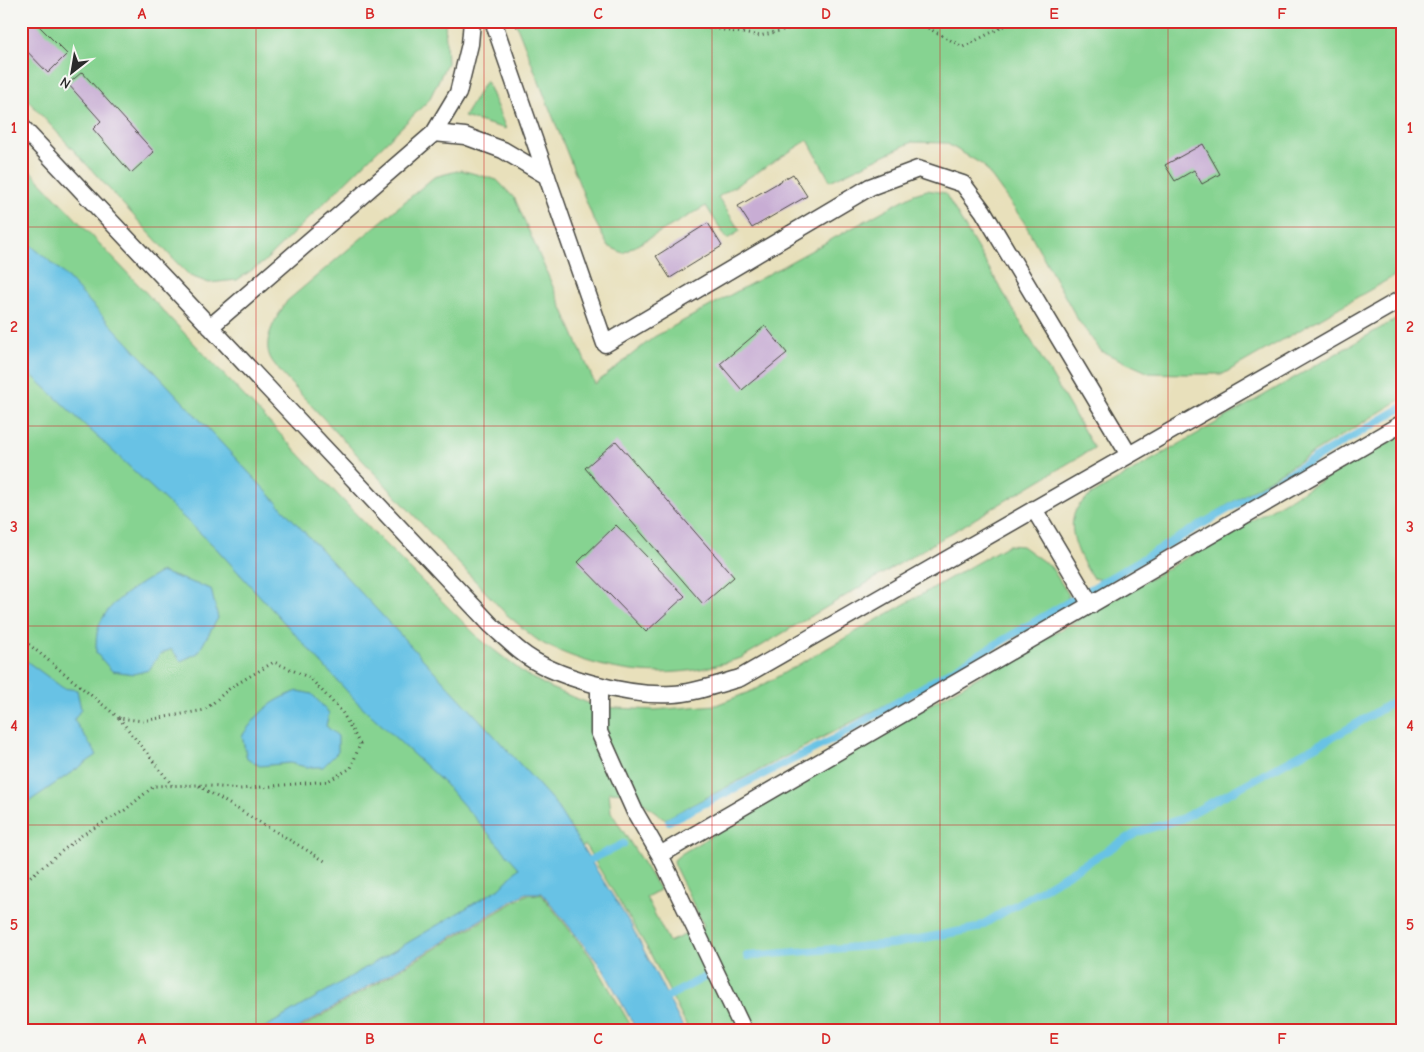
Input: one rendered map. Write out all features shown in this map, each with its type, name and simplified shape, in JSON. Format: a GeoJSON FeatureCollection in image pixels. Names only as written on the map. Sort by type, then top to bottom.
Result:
{"type":"FeatureCollection","features":[{"type":"Feature","properties":{"kind":"lane"},"geometry":{"type":"LineString","coordinates":[[210,327],[434,133],[458,92],[470,44],[472,21]]}},
{"type":"Feature","properties":{"kind":"lane"},"geometry":{"type":"LineString","coordinates":[[493,21],[605,344],[870,187],[918,169],[963,184],[983,211],[1130,455]]}},
{"type":"Feature","properties":{"kind":"lane"},"geometry":{"type":"LineString","coordinates":[[21,126],[491,625],[521,652],[554,670],[599,685],[630,691],[672,694],[705,688],[740,678],[1403,298]]}},
{"type":"Feature","properties":{"kind":"lane"},"geometry":{"type":"LineString","coordinates":[[434,133],[465,136],[503,150],[547,176]]}},
{"type":"Feature","properties":{"kind":"lane"},"geometry":{"type":"LineString","coordinates":[[660,855],[1088,600],[1403,423]]}},
{"type":"Feature","properties":{"kind":"lane"},"geometry":{"type":"LineString","coordinates":[[1034,510],[1088,600]]}},
{"type":"Feature","properties":{"kind":"lane"},"geometry":{"type":"LineString","coordinates":[[599,685],[599,732],[635,812],[660,855],[744,1031]]}},
{"type":"Feature","properties":{"kind":"path"},"geometry":{"type":"LineString","coordinates":[[669,21],[760,36],[819,21]]}},
{"type":"Feature","properties":{"kind":"path"},"geometry":{"type":"LineString","coordinates":[[915,21],[963,47],[1014,21]]}},
{"type":"Feature","properties":{"kind":"path"},"geometry":{"type":"LineString","coordinates":[[21,638],[118,718],[172,786]]}},
{"type":"Feature","properties":{"kind":"path"},"geometry":{"type":"LineString","coordinates":[[21,884],[82,835],[125,810],[154,786],[199,785],[240,789],[328,781],[351,768],[360,744],[342,712],[310,678],[274,662],[230,688],[206,710],[143,721],[118,718]]}},
{"type":"Feature","properties":{"kind":"path"},"geometry":{"type":"LineString","coordinates":[[199,785],[325,861]]}},
{"type":"Feature","properties":{"kind":"green space"},"geometry":{"type":"Polygon","coordinates":[[[21,21],[445,21],[447,63],[429,100],[264,262],[237,280],[209,283],[190,276],[177,263],[21,93],[21,21]]]}},
{"type":"Feature","properties":{"kind":"green space"},"geometry":{"type":"Polygon","coordinates":[[[515,21],[1403,21],[1403,271],[1223,374],[1149,373],[1101,351],[1078,320],[1024,222],[983,165],[946,143],[912,142],[830,181],[808,140],[718,197],[740,231],[727,239],[706,206],[623,253],[608,246],[592,216],[515,21]]]}},
{"type":"Feature","properties":{"kind":"green space"},"geometry":{"type":"Polygon","coordinates":[[[486,80],[506,129],[464,117],[486,80]]]}},
{"type":"Feature","properties":{"kind":"green space"},"geometry":{"type":"Polygon","coordinates":[[[21,161],[375,534],[481,640],[525,674],[553,689],[598,707],[654,710],[716,705],[754,690],[1008,545],[1022,546],[1051,567],[1069,595],[1063,607],[1051,619],[665,819],[630,793],[609,792],[611,812],[660,890],[646,897],[669,942],[704,926],[675,867],[674,860],[681,854],[908,717],[1403,434],[1403,1031],[689,1031],[649,951],[585,845],[264,1031],[21,1031],[21,161]]]}},
{"type":"Feature","properties":{"kind":"green space"},"geometry":{"type":"Polygon","coordinates":[[[461,170],[497,180],[515,199],[595,384],[654,337],[914,194],[927,190],[945,193],[1094,448],[741,658],[693,670],[660,673],[609,667],[559,651],[539,641],[507,615],[281,373],[271,359],[268,350],[269,335],[287,301],[434,177],[461,170]]]}},
{"type":"Feature","properties":{"kind":"green space"},"geometry":{"type":"Polygon","coordinates":[[[1403,315],[1403,398],[1105,580],[1093,578],[1080,556],[1072,528],[1075,512],[1091,495],[1403,315]]]}},
{"type":"Feature","properties":{"kind":"green space"},"geometry":{"type":"Polygon","coordinates":[[[541,894],[591,957],[634,1031],[296,1031],[526,895],[541,894]]]}},
{"type":"Feature","properties":{"kind":"water"},"geometry":{"type":"Polygon","coordinates":[[[21,237],[59,269],[554,802],[631,925],[685,1031],[637,1031],[603,969],[542,893],[526,893],[293,1031],[259,1031],[500,888],[519,868],[444,783],[356,701],[215,547],[21,365],[21,237]]]}},
{"type":"Feature","properties":{"kind":"water"},"geometry":{"type":"Polygon","coordinates":[[[161,572],[211,589],[218,618],[198,653],[181,661],[171,649],[159,655],[149,670],[134,674],[112,671],[96,653],[96,640],[100,622],[122,596],[161,572]]]}},
{"type":"Feature","properties":{"kind":"water"},"geometry":{"type":"Polygon","coordinates":[[[21,657],[63,688],[77,690],[81,709],[74,720],[97,755],[21,807],[21,657]]]}},
{"type":"Feature","properties":{"kind":"water"},"geometry":{"type":"Polygon","coordinates":[[[298,691],[312,694],[329,713],[326,726],[338,736],[338,752],[323,767],[306,767],[290,763],[260,766],[247,759],[242,736],[248,728],[272,703],[298,691]]]}},
{"type":"Feature","properties":{"kind":"building"},"geometry":{"type":"Polygon","coordinates":[[[21,21],[34,21],[67,54],[48,73],[21,45],[21,21]]]}},
{"type":"Feature","properties":{"kind":"building"},"geometry":{"type":"Polygon","coordinates":[[[82,72],[154,152],[131,173],[93,129],[101,121],[68,84],[82,72]]]}},
{"type":"Feature","properties":{"kind":"building"},"geometry":{"type":"Polygon","coordinates":[[[1203,144],[1220,174],[1202,184],[1194,170],[1175,181],[1165,165],[1203,144]]]}},
{"type":"Feature","properties":{"kind":"building"},"geometry":{"type":"Polygon","coordinates":[[[793,174],[807,196],[752,228],[738,206],[793,174]]]}},
{"type":"Feature","properties":{"kind":"building"},"geometry":{"type":"Polygon","coordinates":[[[708,223],[722,246],[670,278],[656,256],[708,223]]]}},
{"type":"Feature","properties":{"kind":"building"},"geometry":{"type":"Polygon","coordinates":[[[765,326],[787,353],[742,390],[720,364],[765,326]]]}},
{"type":"Feature","properties":{"kind":"building"},"geometry":{"type":"Polygon","coordinates":[[[616,441],[734,577],[703,604],[585,468],[616,441]]]}},
{"type":"Feature","properties":{"kind":"building"},"geometry":{"type":"Polygon","coordinates":[[[616,525],[685,596],[646,632],[578,562],[616,525]]]}},
{"type":"Feature","properties":{"kind":"waterway"},"geometry":{"type":"LineString","coordinates":[[669,821],[834,739],[1403,407]]}},
{"type":"Feature","properties":{"kind":"waterway"},"geometry":{"type":"LineString","coordinates":[[747,956],[893,944],[977,928],[1138,832],[1181,819],[1353,726],[1403,696]]}},
{"type":"Feature","properties":{"kind":"waterway"},"geometry":{"type":"LineString","coordinates":[[590,860],[623,844]]}},
{"type":"Feature","properties":{"kind":"waterway"},"geometry":{"type":"LineString","coordinates":[[667,997],[709,975]]}}]}
